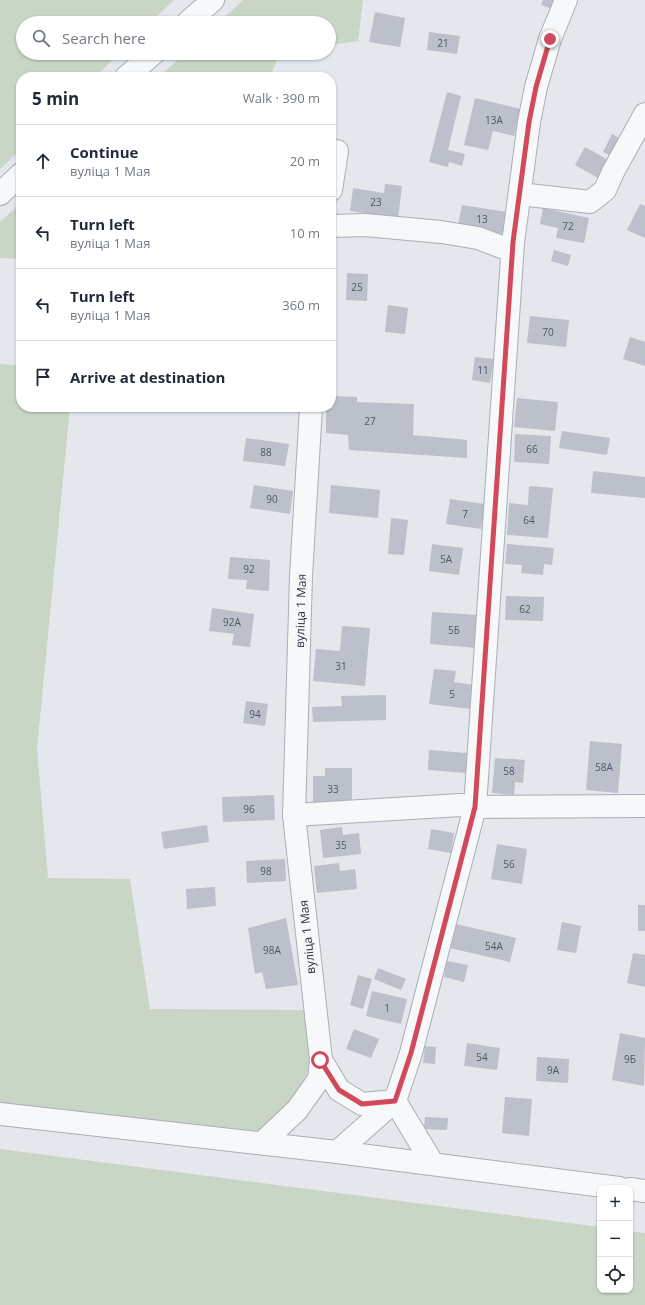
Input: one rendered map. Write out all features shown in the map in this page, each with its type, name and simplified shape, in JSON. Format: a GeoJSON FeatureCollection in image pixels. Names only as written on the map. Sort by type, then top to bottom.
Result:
{"type":"FeatureCollection","features":[{"type":"Feature","properties":{"kind":"street"},"geometry":{"type":"LineString","coordinates":[[195,16],[213,0]]}},
{"type":"Feature","properties":{"kind":"street"},"geometry":{"type":"LineString","coordinates":[[337,1152],[395,1101],[411,1053],[475,807],[512,251],[529,122],[536,87],[550,39],[566,0]]}},
{"type":"Feature","properties":{"kind":"street"},"geometry":{"type":"LineString","coordinates":[[132,72],[146,60]]}},
{"type":"Feature","properties":{"kind":"street"},"geometry":{"type":"LineString","coordinates":[[520,194],[590,202],[605,190],[613,172],[645,114]]}},
{"type":"Feature","properties":{"kind":"street"},"geometry":{"type":"LineString","coordinates":[[336,158],[337,151]]}},
{"type":"Feature","properties":{"kind":"street"},"geometry":{"type":"LineString","coordinates":[[0,194],[16,179]]}},
{"type":"Feature","properties":{"kind":"street"},"geometry":{"type":"LineString","coordinates":[[336,226],[365,225],[441,232],[478,238],[512,251]]}},
{"type":"Feature","properties":{"kind":"street","name":"вуліца 1 Мая"},"geometry":{"type":"LineString","coordinates":[[262,1143],[297,1110],[319,1079],[320,1060],[294,815],[301,576],[311,412]]}},
{"type":"Feature","properties":{"kind":"street"},"geometry":{"type":"LineString","coordinates":[[294,815],[461,805],[475,807],[645,806]]}},
{"type":"Feature","properties":{"kind":"street","name":"вуліца 1 Мая"},"geometry":{"type":"LineString","coordinates":[[320,1060],[339,1090],[362,1104],[395,1101]]}},
{"type":"Feature","properties":{"kind":"street"},"geometry":{"type":"LineString","coordinates":[[395,1101],[433,1164]]}},
{"type":"Feature","properties":{"kind":"street"},"geometry":{"type":"LineString","coordinates":[[0,1114],[262,1143],[597,1185]]}},
{"type":"Feature","properties":{"kind":"street"},"geometry":{"type":"LineString","coordinates":[[633,1189],[645,1191]]}},
{"type":"Feature","properties":{"kind":"green space"},"geometry":{"type":"Polygon","coordinates":[[[0,0],[174,0],[157,16],[16,16],[16,60],[113,60],[100,72],[16,72],[16,154],[0,169],[0,0]]]}},
{"type":"Feature","properties":{"kind":"green space"},"geometry":{"type":"Polygon","coordinates":[[[243,0],[363,0],[358,41],[336,44],[336,16],[226,16],[243,0]]]}},
{"type":"Feature","properties":{"kind":"green space"},"geometry":{"type":"Polygon","coordinates":[[[177,60],[277,60],[272,72],[164,72],[177,60]]]}},
{"type":"Feature","properties":{"kind":"green space"},"geometry":{"type":"Polygon","coordinates":[[[16,208],[16,259],[0,258],[0,222],[16,208]]]}},
{"type":"Feature","properties":{"kind":"green space"},"geometry":{"type":"Polygon","coordinates":[[[0,364],[16,366],[16,412],[70,412],[37,749],[48,878],[130,879],[150,1009],[307,1010],[310,1057],[307,1075],[289,1102],[257,1133],[0,1104],[0,364]]]}},
{"type":"Feature","properties":{"kind":"green space"},"geometry":{"type":"Polygon","coordinates":[[[0,1149],[597,1227],[597,1293],[633,1293],[633,1231],[645,1233],[645,1305],[0,1305],[0,1149]]]}},
{"type":"Feature","properties":{"kind":"building"},"geometry":{"type":"Polygon","coordinates":[[[543,0],[559,0],[555,10],[541,5],[543,0]]]}},
{"type":"Feature","properties":{"kind":"building"},"geometry":{"type":"Polygon","coordinates":[[[375,12],[405,18],[400,47],[369,42],[375,12]]]}},
{"type":"Feature","properties":{"kind":"building"},"geometry":{"type":"Polygon","coordinates":[[[429,32],[460,36],[457,54],[427,50],[429,32]]]}},
{"type":"Feature","properties":{"kind":"building"},"geometry":{"type":"Polygon","coordinates":[[[447,92],[461,96],[448,150],[465,154],[462,166],[449,162],[448,167],[429,162],[447,92]]]}},
{"type":"Feature","properties":{"kind":"building"},"geometry":{"type":"Polygon","coordinates":[[[475,98],[521,109],[514,136],[493,131],[488,150],[464,145],[475,98]]]}},
{"type":"Feature","properties":{"kind":"building"},"geometry":{"type":"Polygon","coordinates":[[[612,134],[621,139],[612,156],[603,152],[612,134]]]}},
{"type":"Feature","properties":{"kind":"building"},"geometry":{"type":"Polygon","coordinates":[[[585,147],[610,161],[600,179],[575,165],[585,147]]]}},
{"type":"Feature","properties":{"kind":"building"},"geometry":{"type":"Polygon","coordinates":[[[385,184],[402,186],[398,218],[350,211],[353,188],[384,193],[385,184]]]}},
{"type":"Feature","properties":{"kind":"building"},"geometry":{"type":"Polygon","coordinates":[[[640,204],[645,206],[645,238],[627,230],[640,204]]]}},
{"type":"Feature","properties":{"kind":"building"},"geometry":{"type":"Polygon","coordinates":[[[462,205],[507,212],[503,234],[458,226],[462,205]]]}},
{"type":"Feature","properties":{"kind":"building"},"geometry":{"type":"Polygon","coordinates":[[[543,208],[589,218],[584,243],[556,238],[558,228],[540,224],[543,208]]]}},
{"type":"Feature","properties":{"kind":"building"},"geometry":{"type":"Polygon","coordinates":[[[554,250],[571,255],[568,266],[551,261],[554,250]]]}},
{"type":"Feature","properties":{"kind":"building"},"geometry":{"type":"Polygon","coordinates":[[[347,273],[368,274],[367,301],[346,300],[347,273]]]}},
{"type":"Feature","properties":{"kind":"building"},"geometry":{"type":"Polygon","coordinates":[[[388,305],[408,308],[405,334],[385,332],[388,305]]]}},
{"type":"Feature","properties":{"kind":"building"},"geometry":{"type":"Polygon","coordinates":[[[530,316],[569,320],[566,347],[527,343],[530,316]]]}},
{"type":"Feature","properties":{"kind":"building"},"geometry":{"type":"Polygon","coordinates":[[[630,337],[645,342],[645,366],[623,359],[630,337]]]}},
{"type":"Feature","properties":{"kind":"building"},"geometry":{"type":"Polygon","coordinates":[[[475,357],[494,359],[490,383],[472,380],[475,357]]]}},
{"type":"Feature","properties":{"kind":"building"},"geometry":{"type":"Polygon","coordinates":[[[336,396],[357,397],[357,402],[414,404],[413,435],[467,440],[467,458],[349,450],[348,435],[326,433],[326,412],[336,412],[336,396]]]}},
{"type":"Feature","properties":{"kind":"building"},"geometry":{"type":"Polygon","coordinates":[[[517,398],[558,402],[555,431],[514,427],[517,398]]]}},
{"type":"Feature","properties":{"kind":"building"},"geometry":{"type":"Polygon","coordinates":[[[562,431],[610,438],[607,455],[559,448],[562,431]]]}},
{"type":"Feature","properties":{"kind":"building"},"geometry":{"type":"Polygon","coordinates":[[[515,434],[551,436],[549,464],[514,462],[515,434]]]}},
{"type":"Feature","properties":{"kind":"building"},"geometry":{"type":"Polygon","coordinates":[[[246,438],[289,444],[285,466],[243,461],[246,438]]]}},
{"type":"Feature","properties":{"kind":"building"},"geometry":{"type":"Polygon","coordinates":[[[593,471],[645,477],[645,498],[591,493],[593,471]]]}},
{"type":"Feature","properties":{"kind":"building"},"geometry":{"type":"Polygon","coordinates":[[[254,485],[293,491],[290,514],[250,508],[254,485]]]}},
{"type":"Feature","properties":{"kind":"building"},"geometry":{"type":"Polygon","coordinates":[[[331,485],[380,490],[378,518],[329,513],[331,485]]]}},
{"type":"Feature","properties":{"kind":"building"},"geometry":{"type":"Polygon","coordinates":[[[529,486],[553,488],[548,538],[507,535],[509,503],[528,505],[529,486]]]}},
{"type":"Feature","properties":{"kind":"building"},"geometry":{"type":"Polygon","coordinates":[[[450,499],[485,504],[481,529],[446,524],[450,499]]]}},
{"type":"Feature","properties":{"kind":"building"},"geometry":{"type":"Polygon","coordinates":[[[391,518],[408,520],[404,555],[388,554],[391,518]]]}},
{"type":"Feature","properties":{"kind":"building"},"geometry":{"type":"Polygon","coordinates":[[[432,544],[463,548],[459,575],[429,571],[432,544]]]}},
{"type":"Feature","properties":{"kind":"building"},"geometry":{"type":"Polygon","coordinates":[[[507,544],[554,548],[552,565],[544,564],[543,575],[521,573],[522,565],[505,564],[507,544]]]}},
{"type":"Feature","properties":{"kind":"building"},"geometry":{"type":"Polygon","coordinates":[[[230,557],[270,560],[269,591],[246,589],[247,580],[228,579],[230,557]]]}},
{"type":"Feature","properties":{"kind":"building"},"geometry":{"type":"Polygon","coordinates":[[[506,596],[544,597],[543,621],[505,620],[506,596]]]}},
{"type":"Feature","properties":{"kind":"building"},"geometry":{"type":"Polygon","coordinates":[[[212,608],[254,614],[250,647],[232,645],[234,634],[209,631],[212,608]]]}},
{"type":"Feature","properties":{"kind":"building"},"geometry":{"type":"Polygon","coordinates":[[[432,612],[479,615],[476,648],[430,644],[432,612]]]}},
{"type":"Feature","properties":{"kind":"building"},"geometry":{"type":"Polygon","coordinates":[[[342,626],[370,628],[365,686],[313,681],[316,649],[340,651],[342,626]]]}},
{"type":"Feature","properties":{"kind":"building"},"geometry":{"type":"Polygon","coordinates":[[[434,669],[456,671],[454,682],[474,685],[471,709],[429,704],[434,669]]]}},
{"type":"Feature","properties":{"kind":"building"},"geometry":{"type":"Polygon","coordinates":[[[386,695],[386,720],[313,722],[312,707],[342,706],[341,696],[386,695]]]}},
{"type":"Feature","properties":{"kind":"building"},"geometry":{"type":"Polygon","coordinates":[[[246,701],[268,704],[265,726],[243,723],[246,701]]]}},
{"type":"Feature","properties":{"kind":"building"},"geometry":{"type":"Polygon","coordinates":[[[590,741],[622,744],[618,793],[586,790],[590,741]]]}},
{"type":"Feature","properties":{"kind":"building"},"geometry":{"type":"Polygon","coordinates":[[[429,750],[467,753],[466,773],[428,770],[429,750]]]}},
{"type":"Feature","properties":{"kind":"building"},"geometry":{"type":"Polygon","coordinates":[[[495,758],[525,760],[523,783],[515,782],[514,795],[492,793],[495,758]]]}},
{"type":"Feature","properties":{"kind":"building"},"geometry":{"type":"Polygon","coordinates":[[[325,768],[352,768],[352,802],[313,802],[313,776],[325,776],[325,768]]]}},
{"type":"Feature","properties":{"kind":"building"},"geometry":{"type":"Polygon","coordinates":[[[274,795],[275,820],[223,822],[222,797],[274,795]]]}},
{"type":"Feature","properties":{"kind":"building"},"geometry":{"type":"Polygon","coordinates":[[[207,825],[209,842],[164,849],[161,832],[207,825]]]}},
{"type":"Feature","properties":{"kind":"building"},"geometry":{"type":"Polygon","coordinates":[[[342,827],[343,835],[359,833],[361,854],[323,858],[320,830],[342,827]]]}},
{"type":"Feature","properties":{"kind":"building"},"geometry":{"type":"Polygon","coordinates":[[[431,829],[454,833],[451,853],[428,849],[431,829]]]}},
{"type":"Feature","properties":{"kind":"building"},"geometry":{"type":"Polygon","coordinates":[[[497,844],[527,849],[522,884],[491,879],[497,844]]]}},
{"type":"Feature","properties":{"kind":"building"},"geometry":{"type":"Polygon","coordinates":[[[285,859],[286,881],[247,883],[246,861],[285,859]]]}},
{"type":"Feature","properties":{"kind":"building"},"geometry":{"type":"Polygon","coordinates":[[[339,863],[340,871],[355,869],[357,889],[317,893],[314,866],[339,863]]]}},
{"type":"Feature","properties":{"kind":"building"},"geometry":{"type":"Polygon","coordinates":[[[215,887],[216,906],[187,909],[186,889],[215,887]]]}},
{"type":"Feature","properties":{"kind":"building"},"geometry":{"type":"Polygon","coordinates":[[[638,905],[645,905],[645,931],[638,931],[638,905]]]}},
{"type":"Feature","properties":{"kind":"building"},"geometry":{"type":"Polygon","coordinates":[[[286,918],[298,985],[266,989],[262,972],[255,974],[248,928],[286,918]]]}},
{"type":"Feature","properties":{"kind":"building"},"geometry":{"type":"Polygon","coordinates":[[[562,922],[581,926],[576,953],[557,950],[562,922]]]}},
{"type":"Feature","properties":{"kind":"building"},"geometry":{"type":"Polygon","coordinates":[[[456,924],[516,938],[510,962],[450,948],[456,924]]]}},
{"type":"Feature","properties":{"kind":"building"},"geometry":{"type":"Polygon","coordinates":[[[633,953],[645,955],[645,987],[627,983],[633,953]]]}},
{"type":"Feature","properties":{"kind":"building"},"geometry":{"type":"Polygon","coordinates":[[[447,961],[468,965],[464,982],[444,977],[447,961]]]}},
{"type":"Feature","properties":{"kind":"building"},"geometry":{"type":"Polygon","coordinates":[[[378,968],[406,979],[401,990],[374,979],[378,968]]]}},
{"type":"Feature","properties":{"kind":"building"},"geometry":{"type":"Polygon","coordinates":[[[358,975],[372,979],[363,1009],[350,1005],[358,975]]]}},
{"type":"Feature","properties":{"kind":"building"},"geometry":{"type":"Polygon","coordinates":[[[372,991],[407,999],[401,1024],[366,1016],[372,991]]]}},
{"type":"Feature","properties":{"kind":"building"},"geometry":{"type":"Polygon","coordinates":[[[354,1029],[379,1039],[371,1058],[346,1049],[354,1029]]]}},
{"type":"Feature","properties":{"kind":"building"},"geometry":{"type":"Polygon","coordinates":[[[620,1033],[645,1038],[644,1086],[612,1080],[620,1033]]]}},
{"type":"Feature","properties":{"kind":"building"},"geometry":{"type":"Polygon","coordinates":[[[467,1043],[500,1048],[497,1070],[464,1066],[467,1043]]]}},
{"type":"Feature","properties":{"kind":"building"},"geometry":{"type":"Polygon","coordinates":[[[425,1046],[436,1047],[435,1064],[423,1063],[425,1046]]]}},
{"type":"Feature","properties":{"kind":"building"},"geometry":{"type":"Polygon","coordinates":[[[537,1057],[569,1059],[568,1083],[536,1081],[537,1057]]]}},
{"type":"Feature","properties":{"kind":"building"},"geometry":{"type":"Polygon","coordinates":[[[505,1097],[532,1099],[529,1136],[502,1133],[505,1097]]]}},
{"type":"Feature","properties":{"kind":"building"},"geometry":{"type":"Polygon","coordinates":[[[425,1117],[448,1118],[447,1130],[424,1129],[425,1117]]]}},
{"type":"Feature","properties":{"kind":"route"},"geometry":{"type":"LineString","coordinates":[[320,1060],[339,1090],[362,1104],[395,1101],[411,1053],[475,807],[513,242],[529,122],[536,87],[550,39]]}}]}
